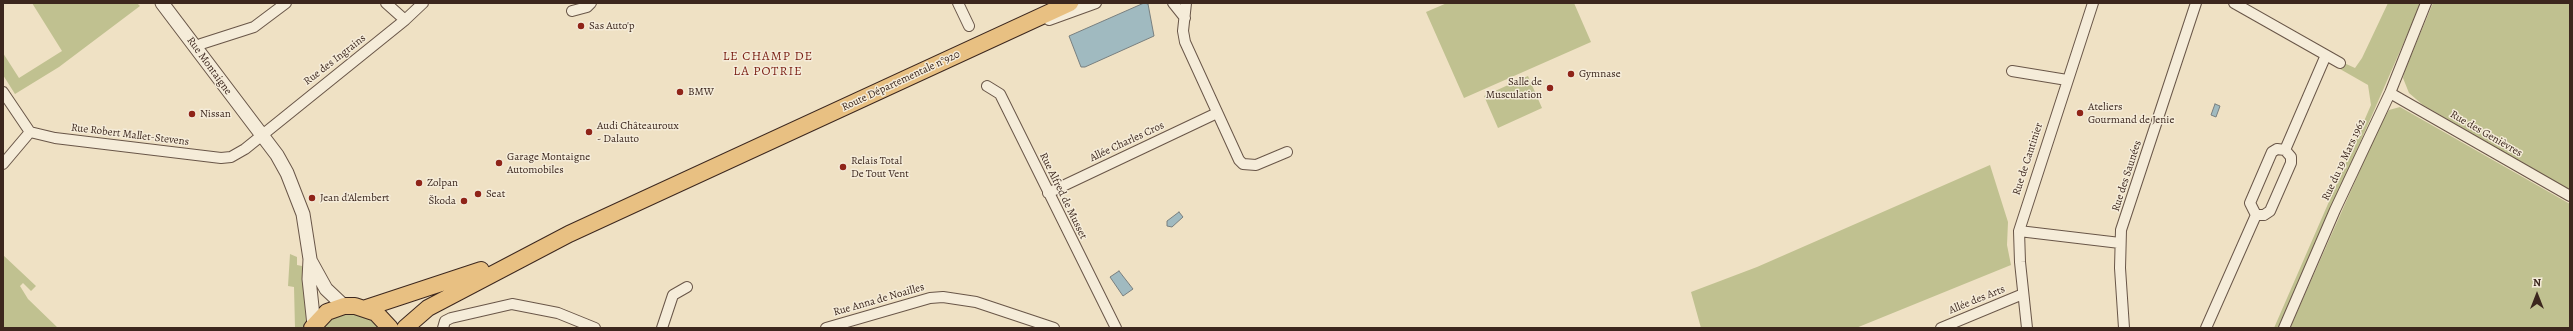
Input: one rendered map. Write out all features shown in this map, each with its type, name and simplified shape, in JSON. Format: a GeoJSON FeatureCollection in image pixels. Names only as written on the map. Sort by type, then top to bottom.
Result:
{"type":"FeatureCollection","features":[{"type":"Feature","properties":{"kind":"main road","name":"Route Départementale n°920"},"geometry":{"type":"LineString","coordinates":[[569,234],[1070,3]]}},
{"type":"Feature","properties":{"kind":"main road"},"geometry":{"type":"LineString","coordinates":[[366,308],[471,275],[525,249],[569,234]]}},
{"type":"Feature","properties":{"kind":"main road"},"geometry":{"type":"LineString","coordinates":[[404,328],[428,308],[569,234]]}},
{"type":"Feature","properties":{"kind":"main road"},"geometry":{"type":"LineString","coordinates":[[313,326],[327,312],[344,306],[366,308],[376,313],[390,328]]}},
{"type":"Feature","properties":{"kind":"street","name":"Rue Montaigne"},"geometry":{"type":"LineString","coordinates":[[162,3],[261,134],[287,173],[303,214],[310,259],[309,279],[313,326]]}},
{"type":"Feature","properties":{"kind":"street"},"geometry":{"type":"LineString","coordinates":[[196,49],[201,44],[254,27],[286,3]]}},
{"type":"Feature","properties":{"kind":"street"},"geometry":{"type":"LineString","coordinates":[[386,3],[405,20]]}},
{"type":"Feature","properties":{"kind":"street","name":"Rue des Ingrains"},"geometry":{"type":"LineString","coordinates":[[261,134],[405,20],[423,3]]}},
{"type":"Feature","properties":{"kind":"street"},"geometry":{"type":"LineString","coordinates":[[572,11],[587,7],[591,3]]}},
{"type":"Feature","properties":{"kind":"street"},"geometry":{"type":"LineString","coordinates":[[958,3],[969,26]]}},
{"type":"Feature","properties":{"kind":"street"},"geometry":{"type":"LineString","coordinates":[[1002,34],[1032,26],[1096,3]]}},
{"type":"Feature","properties":{"kind":"street"},"geometry":{"type":"LineString","coordinates":[[1173,3],[1184,18]]}},
{"type":"Feature","properties":{"kind":"street"},"geometry":{"type":"LineString","coordinates":[[1186,3],[1184,18],[1185,42],[1235,154],[1244,164],[1256,165],[1287,152]]}},
{"type":"Feature","properties":{"kind":"street","name":"Rue de Cantinier"},"geometry":{"type":"LineString","coordinates":[[2027,328],[2019,231],[2067,80],[2094,3]]}},
{"type":"Feature","properties":{"kind":"street","name":"Rue des Saunées"},"geometry":{"type":"LineString","coordinates":[[2124,328],[2120,243],[2121,230],[2196,3]]}},
{"type":"Feature","properties":{"kind":"street"},"geometry":{"type":"LineString","coordinates":[[2234,3],[2340,63]]}},
{"type":"Feature","properties":{"kind":"street","name":"Rue du 19 Mars 1962"},"geometry":{"type":"LineString","coordinates":[[2284,328],[2335,210],[2390,93],[2426,3]]}},
{"type":"Feature","properties":{"kind":"street"},"geometry":{"type":"LineString","coordinates":[[2285,150],[2326,55]]}},
{"type":"Feature","properties":{"kind":"street"},"geometry":{"type":"LineString","coordinates":[[2012,71],[2067,80]]}},
{"type":"Feature","properties":{"kind":"street","name":"Rue Alfred de Musset"},"geometry":{"type":"LineString","coordinates":[[987,86],[1000,94],[1112,326]]}},
{"type":"Feature","properties":{"kind":"street"},"geometry":{"type":"LineString","coordinates":[[3,92],[30,132],[3,164]]}},
{"type":"Feature","properties":{"kind":"street","name":"Rue des Genièvres"},"geometry":{"type":"LineString","coordinates":[[2390,93],[2570,196]]}},
{"type":"Feature","properties":{"kind":"street","name":"Allée Charles Cros"},"geometry":{"type":"LineString","coordinates":[[1048,193],[1217,113]]}},
{"type":"Feature","properties":{"kind":"street","name":"Rue Robert Mallet-Stevens"},"geometry":{"type":"LineString","coordinates":[[30,132],[55,138],[221,158],[231,157],[245,149],[261,134]]}},
{"type":"Feature","properties":{"kind":"street"},"geometry":{"type":"LineString","coordinates":[[2277,149],[2285,150],[2291,157],[2291,163],[2270,211],[2264,215],[2256,214],[2250,203],[2272,152],[2277,149]]}},
{"type":"Feature","properties":{"kind":"street"},"geometry":{"type":"LineString","coordinates":[[2206,328],[2256,214]]}},
{"type":"Feature","properties":{"kind":"street"},"geometry":{"type":"LineString","coordinates":[[2019,231],[2120,243]]}},
{"type":"Feature","properties":{"kind":"street","name":"Rue Montaigne"},"geometry":{"type":"LineString","coordinates":[[310,259],[326,289],[344,306]]}},
{"type":"Feature","properties":{"kind":"street"},"geometry":{"type":"LineString","coordinates":[[662,328],[673,295],[687,288]]}},
{"type":"Feature","properties":{"kind":"street","name":"Allée des Arts"},"geometry":{"type":"LineString","coordinates":[[1941,328],[2023,294]]}},
{"type":"Feature","properties":{"kind":"street","name":"Rue Anna de Noailles"},"geometry":{"type":"LineString","coordinates":[[826,328],[930,298],[943,297],[976,302],[1054,328]]}},
{"type":"Feature","properties":{"kind":"street"},"geometry":{"type":"LineString","coordinates":[[443,328],[445,321],[451,318],[512,304],[558,313],[595,328]]}},
{"type":"Feature","properties":{"kind":"green space"},"geometry":{"type":"Polygon","coordinates":[[[32,3],[137,3],[140,6],[59,67],[15,94],[3,75],[3,53],[19,78],[62,51],[32,3]]]}},
{"type":"Feature","properties":{"kind":"green space"},"geometry":{"type":"Polygon","coordinates":[[[1447,3],[1574,3],[1591,42],[1464,98],[1426,12],[1447,3]]]}},
{"type":"Feature","properties":{"kind":"green space"},"geometry":{"type":"Polygon","coordinates":[[[2388,3],[2421,3],[2279,328],[2274,328],[2371,105],[2368,85],[2340,69],[2344,63],[2355,68],[2362,58],[2388,3]]]}},
{"type":"Feature","properties":{"kind":"green space"},"geometry":{"type":"Polygon","coordinates":[[[2433,3],[2570,3],[2570,190],[2423,105],[2409,93],[2403,78],[2405,70],[2433,3]]]}},
{"type":"Feature","properties":{"kind":"green space"},"geometry":{"type":"Polygon","coordinates":[[[1528,76],[1542,108],[1498,128],[1484,96],[1528,76]]]}},
{"type":"Feature","properties":{"kind":"green space"},"geometry":{"type":"Polygon","coordinates":[[[2400,107],[2570,204],[2570,328],[2290,328],[2381,123],[2389,110],[2400,107]]]}},
{"type":"Feature","properties":{"kind":"green space"},"geometry":{"type":"Polygon","coordinates":[[[1990,165],[2008,222],[2007,245],[2011,265],[1856,328],[1701,328],[1691,292],[1757,267],[1990,165]]]}},
{"type":"Feature","properties":{"kind":"green space"},"geometry":{"type":"Polygon","coordinates":[[[290,254],[297,257],[297,265],[302,266],[308,316],[305,328],[295,328],[294,287],[288,286],[290,254]]]}},
{"type":"Feature","properties":{"kind":"green space"},"geometry":{"type":"Polygon","coordinates":[[[3,255],[36,286],[31,291],[23,283],[20,286],[28,299],[58,328],[3,328],[3,255]]]}},
{"type":"Feature","properties":{"kind":"green space"},"geometry":{"type":"Polygon","coordinates":[[[344,306],[390,328],[312,328],[344,306]]]}},
{"type":"Feature","properties":{"kind":"water"},"geometry":{"type":"Polygon","coordinates":[[[1144,3],[1148,4],[1154,36],[1085,67],[1081,67],[1069,36],[1144,3]]]}},
{"type":"Feature","properties":{"kind":"water"},"geometry":{"type":"Polygon","coordinates":[[[2215,104],[2220,106],[2216,117],[2211,115],[2215,104]]]}},
{"type":"Feature","properties":{"kind":"water"},"geometry":{"type":"Polygon","coordinates":[[[1179,212],[1183,217],[1172,227],[1167,226],[1167,221],[1179,212]]]}},
{"type":"Feature","properties":{"kind":"water"},"geometry":{"type":"Polygon","coordinates":[[[1119,271],[1133,289],[1123,296],[1110,277],[1119,271]]]}},
{"type":"Feature","properties":{"kind":"place","name":"Sas Auto'p"},"geometry":{"type":"Point","coordinates":[581,26]}},
{"type":"Feature","properties":{"kind":"place","name":"Gymnase"},"geometry":{"type":"Point","coordinates":[1571,74]}},
{"type":"Feature","properties":{"kind":"place","name":"Salle de Musculation"},"geometry":{"type":"Point","coordinates":[1550,88]}},
{"type":"Feature","properties":{"kind":"place","name":"BMW"},"geometry":{"type":"Point","coordinates":[680,92]}},
{"type":"Feature","properties":{"kind":"place","name":"Ateliers Gourmand de Jenie"},"geometry":{"type":"Point","coordinates":[2080,113]}},
{"type":"Feature","properties":{"kind":"place","name":"Nissan"},"geometry":{"type":"Point","coordinates":[192,114]}},
{"type":"Feature","properties":{"kind":"place","name":"Audi Châteauroux - Dalauto"},"geometry":{"type":"Point","coordinates":[589,132]}},
{"type":"Feature","properties":{"kind":"place","name":"Garage Montaigne Automobiles"},"geometry":{"type":"Point","coordinates":[499,163]}},
{"type":"Feature","properties":{"kind":"place","name":"Relais Total De Tout Vent"},"geometry":{"type":"Point","coordinates":[843,167]}},
{"type":"Feature","properties":{"kind":"place","name":"Zolpan"},"geometry":{"type":"Point","coordinates":[419,183]}},
{"type":"Feature","properties":{"kind":"place","name":"Seat"},"geometry":{"type":"Point","coordinates":[478,194]}},
{"type":"Feature","properties":{"kind":"place","name":"Jean d'Alembert"},"geometry":{"type":"Point","coordinates":[312,198]}},
{"type":"Feature","properties":{"kind":"place","name":"Škoda"},"geometry":{"type":"Point","coordinates":[464,201]}},
{"type":"Feature","properties":{"kind":"district","name":"LE CHAMP DE LA POTRIE"},"geometry":{"type":"Point","coordinates":[768,64]}}]}
